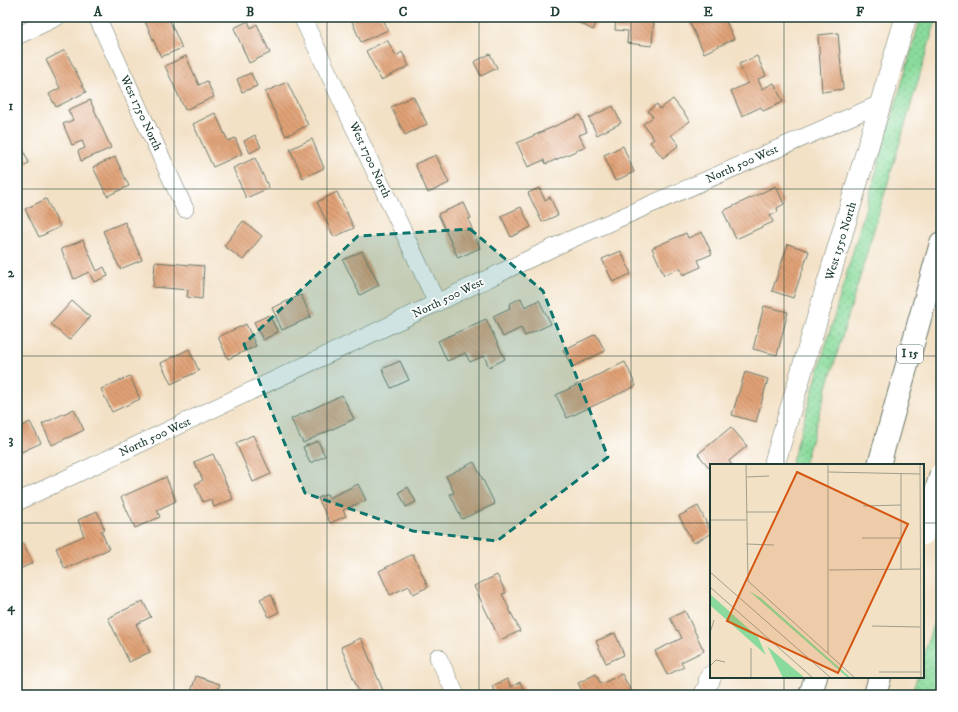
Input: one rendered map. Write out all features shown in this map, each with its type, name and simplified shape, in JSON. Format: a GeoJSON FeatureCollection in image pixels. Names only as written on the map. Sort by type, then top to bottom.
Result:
{"type":"FeatureCollection","features":[{"type":"Feature","properties":{"kind":"highway","name":"I 15"},"geometry":{"type":"LineString","coordinates":[[879,464],[941,243]]}},
{"type":"Feature","properties":{"kind":"highway"},"geometry":{"type":"LineString","coordinates":[[924,531],[941,474]]}},
{"type":"Feature","properties":{"kind":"highway"},"geometry":{"type":"LineString","coordinates":[[810,695],[816,678]]}},
{"type":"Feature","properties":{"kind":"highway"},"geometry":{"type":"LineString","coordinates":[[875,695],[880,678]]}},
{"type":"Feature","properties":{"kind":"street"},"geometry":{"type":"LineString","coordinates":[[17,36],[57,17]]}},
{"type":"Feature","properties":{"kind":"street","name":"West 1750 North"},"geometry":{"type":"LineString","coordinates":[[97,17],[185,209]]}},
{"type":"Feature","properties":{"kind":"street","name":"West 1700 North"},"geometry":{"type":"LineString","coordinates":[[302,17],[437,303]]}},
{"type":"Feature","properties":{"kind":"street","name":"West 1550 North"},"geometry":{"type":"LineString","coordinates":[[774,464],[882,103],[906,17]]}},
{"type":"Feature","properties":{"kind":"street","name":"North 500 West"},"geometry":{"type":"LineString","coordinates":[[17,502],[572,239],[882,103]]}},
{"type":"Feature","properties":{"kind":"street"},"geometry":{"type":"LineString","coordinates":[[438,657],[456,695]]}},
{"type":"Feature","properties":{"kind":"highlighted area"},"geometry":{"type":"Polygon","coordinates":[[[470,229],[543,291],[608,457],[497,541],[413,531],[305,493],[244,344],[358,236],[470,229]]]}},
{"type":"Feature","properties":{"kind":"green space"},"geometry":{"type":"Polygon","coordinates":[[[921,17],[937,17],[804,464],[791,464],[921,17]]]}},
{"type":"Feature","properties":{"kind":"green space"},"geometry":{"type":"Polygon","coordinates":[[[941,598],[941,695],[912,695],[917,678],[924,678],[924,655],[941,598]]]}},
{"type":"Feature","properties":{"kind":"building"},"geometry":{"type":"Polygon","coordinates":[[[143,17],[168,17],[182,48],[161,57],[143,17]]]}},
{"type":"Feature","properties":{"kind":"building"},"geometry":{"type":"Polygon","coordinates":[[[350,17],[382,17],[388,30],[361,42],[350,17]]]}},
{"type":"Feature","properties":{"kind":"building"},"geometry":{"type":"Polygon","coordinates":[[[568,17],[599,17],[593,30],[568,17]]]}},
{"type":"Feature","properties":{"kind":"building"},"geometry":{"type":"Polygon","coordinates":[[[616,17],[654,17],[652,46],[627,43],[628,31],[615,30],[616,17]]]}},
{"type":"Feature","properties":{"kind":"building"},"geometry":{"type":"Polygon","coordinates":[[[692,17],[724,17],[734,39],[704,53],[688,19],[692,17]]]}},
{"type":"Feature","properties":{"kind":"building"},"geometry":{"type":"Polygon","coordinates":[[[248,21],[251,28],[257,24],[270,53],[249,63],[234,28],[248,21]]]}},
{"type":"Feature","properties":{"kind":"building"},"geometry":{"type":"Polygon","coordinates":[[[838,33],[843,89],[822,92],[818,35],[838,33]]]}},
{"type":"Feature","properties":{"kind":"building"},"geometry":{"type":"Polygon","coordinates":[[[387,40],[396,56],[402,52],[409,66],[381,80],[366,51],[387,40]]]}},
{"type":"Feature","properties":{"kind":"building"},"geometry":{"type":"Polygon","coordinates":[[[65,50],[86,92],[56,107],[49,94],[60,88],[46,60],[65,50]]]}},
{"type":"Feature","properties":{"kind":"building"},"geometry":{"type":"Polygon","coordinates":[[[490,54],[497,68],[481,76],[474,62],[490,54]]]}},
{"type":"Feature","properties":{"kind":"building"},"geometry":{"type":"Polygon","coordinates":[[[186,56],[199,85],[207,81],[214,97],[185,110],[165,66],[186,56]]]}},
{"type":"Feature","properties":{"kind":"building"},"geometry":{"type":"Polygon","coordinates":[[[757,56],[766,76],[758,79],[762,89],[774,83],[783,102],[763,111],[761,107],[742,116],[731,91],[748,83],[739,64],[757,56]]]}},
{"type":"Feature","properties":{"kind":"building"},"geometry":{"type":"Polygon","coordinates":[[[251,73],[257,86],[242,92],[237,79],[251,73]]]}},
{"type":"Feature","properties":{"kind":"building"},"geometry":{"type":"Polygon","coordinates":[[[287,82],[308,125],[286,136],[265,92],[287,82]]]}},
{"type":"Feature","properties":{"kind":"building"},"geometry":{"type":"Polygon","coordinates":[[[413,96],[427,124],[405,135],[391,107],[413,96]]]}},
{"type":"Feature","properties":{"kind":"building"},"geometry":{"type":"Polygon","coordinates":[[[673,99],[690,121],[671,135],[679,145],[663,158],[650,142],[654,139],[643,124],[653,117],[648,111],[657,104],[660,109],[673,99]]]}},
{"type":"Feature","properties":{"kind":"building"},"geometry":{"type":"Polygon","coordinates":[[[90,100],[111,148],[81,161],[78,151],[85,148],[82,141],[72,145],[63,124],[73,120],[68,110],[90,100]]]}},
{"type":"Feature","properties":{"kind":"building"},"geometry":{"type":"Polygon","coordinates":[[[613,106],[621,123],[597,135],[589,118],[613,106]]]}},
{"type":"Feature","properties":{"kind":"building"},"geometry":{"type":"Polygon","coordinates":[[[215,113],[228,141],[235,138],[242,154],[213,167],[193,124],[215,113]]]}},
{"type":"Feature","properties":{"kind":"building"},"geometry":{"type":"Polygon","coordinates":[[[580,115],[587,132],[579,135],[585,147],[546,164],[544,160],[528,167],[517,143],[580,115]]]}},
{"type":"Feature","properties":{"kind":"building"},"geometry":{"type":"Polygon","coordinates":[[[255,135],[261,147],[250,153],[244,141],[255,135]]]}},
{"type":"Feature","properties":{"kind":"building"},"geometry":{"type":"Polygon","coordinates":[[[17,136],[29,163],[17,168],[17,136]]]}},
{"type":"Feature","properties":{"kind":"building"},"geometry":{"type":"Polygon","coordinates":[[[312,139],[324,168],[303,178],[290,149],[312,139]]]}},
{"type":"Feature","properties":{"kind":"building"},"geometry":{"type":"Polygon","coordinates":[[[623,146],[634,172],[615,181],[604,155],[623,146]]]}},
{"type":"Feature","properties":{"kind":"building"},"geometry":{"type":"Polygon","coordinates":[[[436,155],[449,183],[428,193],[415,164],[436,155]]]}},
{"type":"Feature","properties":{"kind":"building"},"geometry":{"type":"Polygon","coordinates":[[[115,157],[129,186],[107,196],[93,167],[115,157]]]}},
{"type":"Feature","properties":{"kind":"building"},"geometry":{"type":"Polygon","coordinates":[[[255,158],[269,188],[246,198],[233,168],[255,158]]]}},
{"type":"Feature","properties":{"kind":"building"},"geometry":{"type":"Polygon","coordinates":[[[776,186],[784,204],[777,208],[778,212],[770,215],[773,222],[736,239],[723,211],[776,186]]]}},
{"type":"Feature","properties":{"kind":"building"},"geometry":{"type":"Polygon","coordinates":[[[539,188],[545,200],[550,197],[558,215],[542,222],[528,193],[539,188]]]}},
{"type":"Feature","properties":{"kind":"building"},"geometry":{"type":"Polygon","coordinates":[[[337,192],[354,228],[334,237],[317,202],[337,192]]]}},
{"type":"Feature","properties":{"kind":"building"},"geometry":{"type":"Polygon","coordinates":[[[46,199],[60,227],[39,237],[25,209],[46,199]]]}},
{"type":"Feature","properties":{"kind":"building"},"geometry":{"type":"Polygon","coordinates":[[[464,203],[471,218],[468,219],[480,248],[458,258],[438,214],[464,203]]]}},
{"type":"Feature","properties":{"kind":"building"},"geometry":{"type":"Polygon","coordinates":[[[521,207],[531,227],[511,237],[501,216],[521,207]]]}},
{"type":"Feature","properties":{"kind":"building"},"geometry":{"type":"Polygon","coordinates":[[[243,221],[262,236],[243,260],[224,246],[243,221]]]}},
{"type":"Feature","properties":{"kind":"building"},"geometry":{"type":"Polygon","coordinates":[[[125,222],[142,260],[120,269],[103,231],[125,222]]]}},
{"type":"Feature","properties":{"kind":"building"},"geometry":{"type":"Polygon","coordinates":[[[702,232],[712,254],[698,260],[701,267],[683,275],[680,268],[664,275],[652,248],[686,233],[688,238],[702,232]]]}},
{"type":"Feature","properties":{"kind":"building"},"geometry":{"type":"Polygon","coordinates":[[[83,240],[97,271],[104,267],[108,276],[94,282],[89,272],[74,279],[61,249],[83,240]]]}},
{"type":"Feature","properties":{"kind":"building"},"geometry":{"type":"Polygon","coordinates":[[[788,244],[809,251],[793,298],[772,291],[788,244]]]}},
{"type":"Feature","properties":{"kind":"building"},"geometry":{"type":"Polygon","coordinates":[[[362,251],[379,285],[360,295],[343,260],[362,251]]]}},
{"type":"Feature","properties":{"kind":"building"},"geometry":{"type":"Polygon","coordinates":[[[621,251],[631,274],[613,282],[602,259],[621,251]]]}},
{"type":"Feature","properties":{"kind":"building"},"geometry":{"type":"Polygon","coordinates":[[[155,262],[204,266],[202,299],[187,297],[188,290],[153,287],[155,262]]]}},
{"type":"Feature","properties":{"kind":"building"},"geometry":{"type":"Polygon","coordinates":[[[301,295],[311,317],[282,330],[272,308],[301,295]]]}},
{"type":"Feature","properties":{"kind":"building"},"geometry":{"type":"Polygon","coordinates":[[[521,298],[525,307],[539,300],[551,324],[525,336],[521,328],[503,337],[493,316],[510,308],[509,304],[521,298]]]}},
{"type":"Feature","properties":{"kind":"building"},"geometry":{"type":"Polygon","coordinates":[[[72,301],[90,317],[69,340],[51,324],[72,301]]]}},
{"type":"Feature","properties":{"kind":"building"},"geometry":{"type":"Polygon","coordinates":[[[764,306],[788,312],[777,355],[753,349],[764,306]]]}},
{"type":"Feature","properties":{"kind":"building"},"geometry":{"type":"Polygon","coordinates":[[[269,315],[278,332],[263,340],[254,322],[269,315]]]}},
{"type":"Feature","properties":{"kind":"building"},"geometry":{"type":"Polygon","coordinates":[[[486,319],[505,359],[489,367],[484,356],[470,362],[465,353],[447,361],[438,341],[486,319]]]}},
{"type":"Feature","properties":{"kind":"building"},"geometry":{"type":"Polygon","coordinates":[[[246,324],[256,346],[228,359],[218,337],[246,324]]]}},
{"type":"Feature","properties":{"kind":"building"},"geometry":{"type":"Polygon","coordinates":[[[596,334],[605,351],[572,367],[563,350],[596,334]]]}},
{"type":"Feature","properties":{"kind":"building"},"geometry":{"type":"Polygon","coordinates":[[[189,349],[199,371],[171,384],[161,363],[189,349]]]}},
{"type":"Feature","properties":{"kind":"building"},"geometry":{"type":"Polygon","coordinates":[[[400,361],[409,380],[391,388],[382,369],[400,361]]]}},
{"type":"Feature","properties":{"kind":"building"},"geometry":{"type":"Polygon","coordinates":[[[625,362],[636,386],[567,418],[556,395],[625,362]]]}},
{"type":"Feature","properties":{"kind":"building"},"geometry":{"type":"Polygon","coordinates":[[[745,372],[768,379],[756,422],[732,415],[745,372]]]}},
{"type":"Feature","properties":{"kind":"building"},"geometry":{"type":"Polygon","coordinates":[[[130,376],[140,399],[112,412],[101,389],[130,376]]]}},
{"type":"Feature","properties":{"kind":"building"},"geometry":{"type":"Polygon","coordinates":[[[342,395],[354,419],[303,443],[291,419],[342,395]]]}},
{"type":"Feature","properties":{"kind":"building"},"geometry":{"type":"Polygon","coordinates":[[[74,409],[84,430],[52,445],[42,424],[74,409]]]}},
{"type":"Feature","properties":{"kind":"building"},"geometry":{"type":"Polygon","coordinates":[[[30,422],[41,443],[17,454],[17,423],[19,428],[30,422]]]}},
{"type":"Feature","properties":{"kind":"building"},"geometry":{"type":"Polygon","coordinates":[[[731,427],[747,446],[729,461],[731,464],[710,464],[710,469],[698,454],[731,427]]]}},
{"type":"Feature","properties":{"kind":"building"},"geometry":{"type":"Polygon","coordinates":[[[253,435],[271,474],[253,482],[236,443],[253,435]]]}},
{"type":"Feature","properties":{"kind":"building"},"geometry":{"type":"Polygon","coordinates":[[[318,441],[325,456],[310,463],[303,447],[318,441]]]}},
{"type":"Feature","properties":{"kind":"building"},"geometry":{"type":"Polygon","coordinates":[[[213,454],[233,499],[214,507],[211,499],[203,502],[195,484],[203,480],[194,462],[213,454]]]}},
{"type":"Feature","properties":{"kind":"building"},"geometry":{"type":"Polygon","coordinates":[[[474,462],[495,504],[462,519],[450,494],[454,493],[446,476],[474,462]]]}},
{"type":"Feature","properties":{"kind":"building"},"geometry":{"type":"Polygon","coordinates":[[[166,477],[176,501],[157,510],[160,517],[135,528],[121,497],[166,477]]]}},
{"type":"Feature","properties":{"kind":"building"},"geometry":{"type":"Polygon","coordinates":[[[358,484],[366,500],[343,510],[346,516],[330,523],[318,498],[327,494],[329,498],[358,484]]]}},
{"type":"Feature","properties":{"kind":"building"},"geometry":{"type":"Polygon","coordinates":[[[408,487],[416,502],[406,507],[399,492],[408,487]]]}},
{"type":"Feature","properties":{"kind":"building"},"geometry":{"type":"Polygon","coordinates":[[[698,506],[710,530],[710,534],[693,543],[679,516],[698,506]]]}},
{"type":"Feature","properties":{"kind":"building"},"geometry":{"type":"Polygon","coordinates":[[[97,511],[105,530],[101,531],[109,549],[65,569],[56,548],[84,536],[78,520],[97,511]]]}},
{"type":"Feature","properties":{"kind":"building"},"geometry":{"type":"Polygon","coordinates":[[[22,542],[33,563],[17,570],[17,545],[22,542]]]}},
{"type":"Feature","properties":{"kind":"building"},"geometry":{"type":"Polygon","coordinates":[[[413,554],[428,587],[413,594],[409,586],[390,595],[379,571],[413,554]]]}},
{"type":"Feature","properties":{"kind":"building"},"geometry":{"type":"Polygon","coordinates":[[[497,575],[506,593],[502,594],[520,631],[500,640],[474,586],[497,575]]]}},
{"type":"Feature","properties":{"kind":"building"},"geometry":{"type":"Polygon","coordinates":[[[271,594],[279,612],[269,617],[260,599],[271,594]]]}},
{"type":"Feature","properties":{"kind":"building"},"geometry":{"type":"Polygon","coordinates":[[[143,601],[151,617],[136,624],[150,652],[129,662],[108,618],[143,601]]]}},
{"type":"Feature","properties":{"kind":"building"},"geometry":{"type":"Polygon","coordinates":[[[685,611],[704,651],[681,662],[684,667],[667,675],[655,651],[682,638],[670,618],[685,611]]]}},
{"type":"Feature","properties":{"kind":"building"},"geometry":{"type":"Polygon","coordinates":[[[615,633],[624,655],[606,663],[596,641],[615,633]]]}},
{"type":"Feature","properties":{"kind":"building"},"geometry":{"type":"Polygon","coordinates":[[[361,638],[384,693],[380,695],[360,695],[341,647],[361,638]]]}},
{"type":"Feature","properties":{"kind":"building"},"geometry":{"type":"Polygon","coordinates":[[[596,674],[601,684],[622,674],[633,695],[584,695],[578,683],[596,674]]]}},
{"type":"Feature","properties":{"kind":"building"},"geometry":{"type":"Polygon","coordinates":[[[196,676],[220,684],[216,695],[190,695],[196,676]]]}},
{"type":"Feature","properties":{"kind":"building"},"geometry":{"type":"Polygon","coordinates":[[[507,679],[511,687],[520,682],[526,695],[496,695],[492,686],[507,679]]]}}]}
